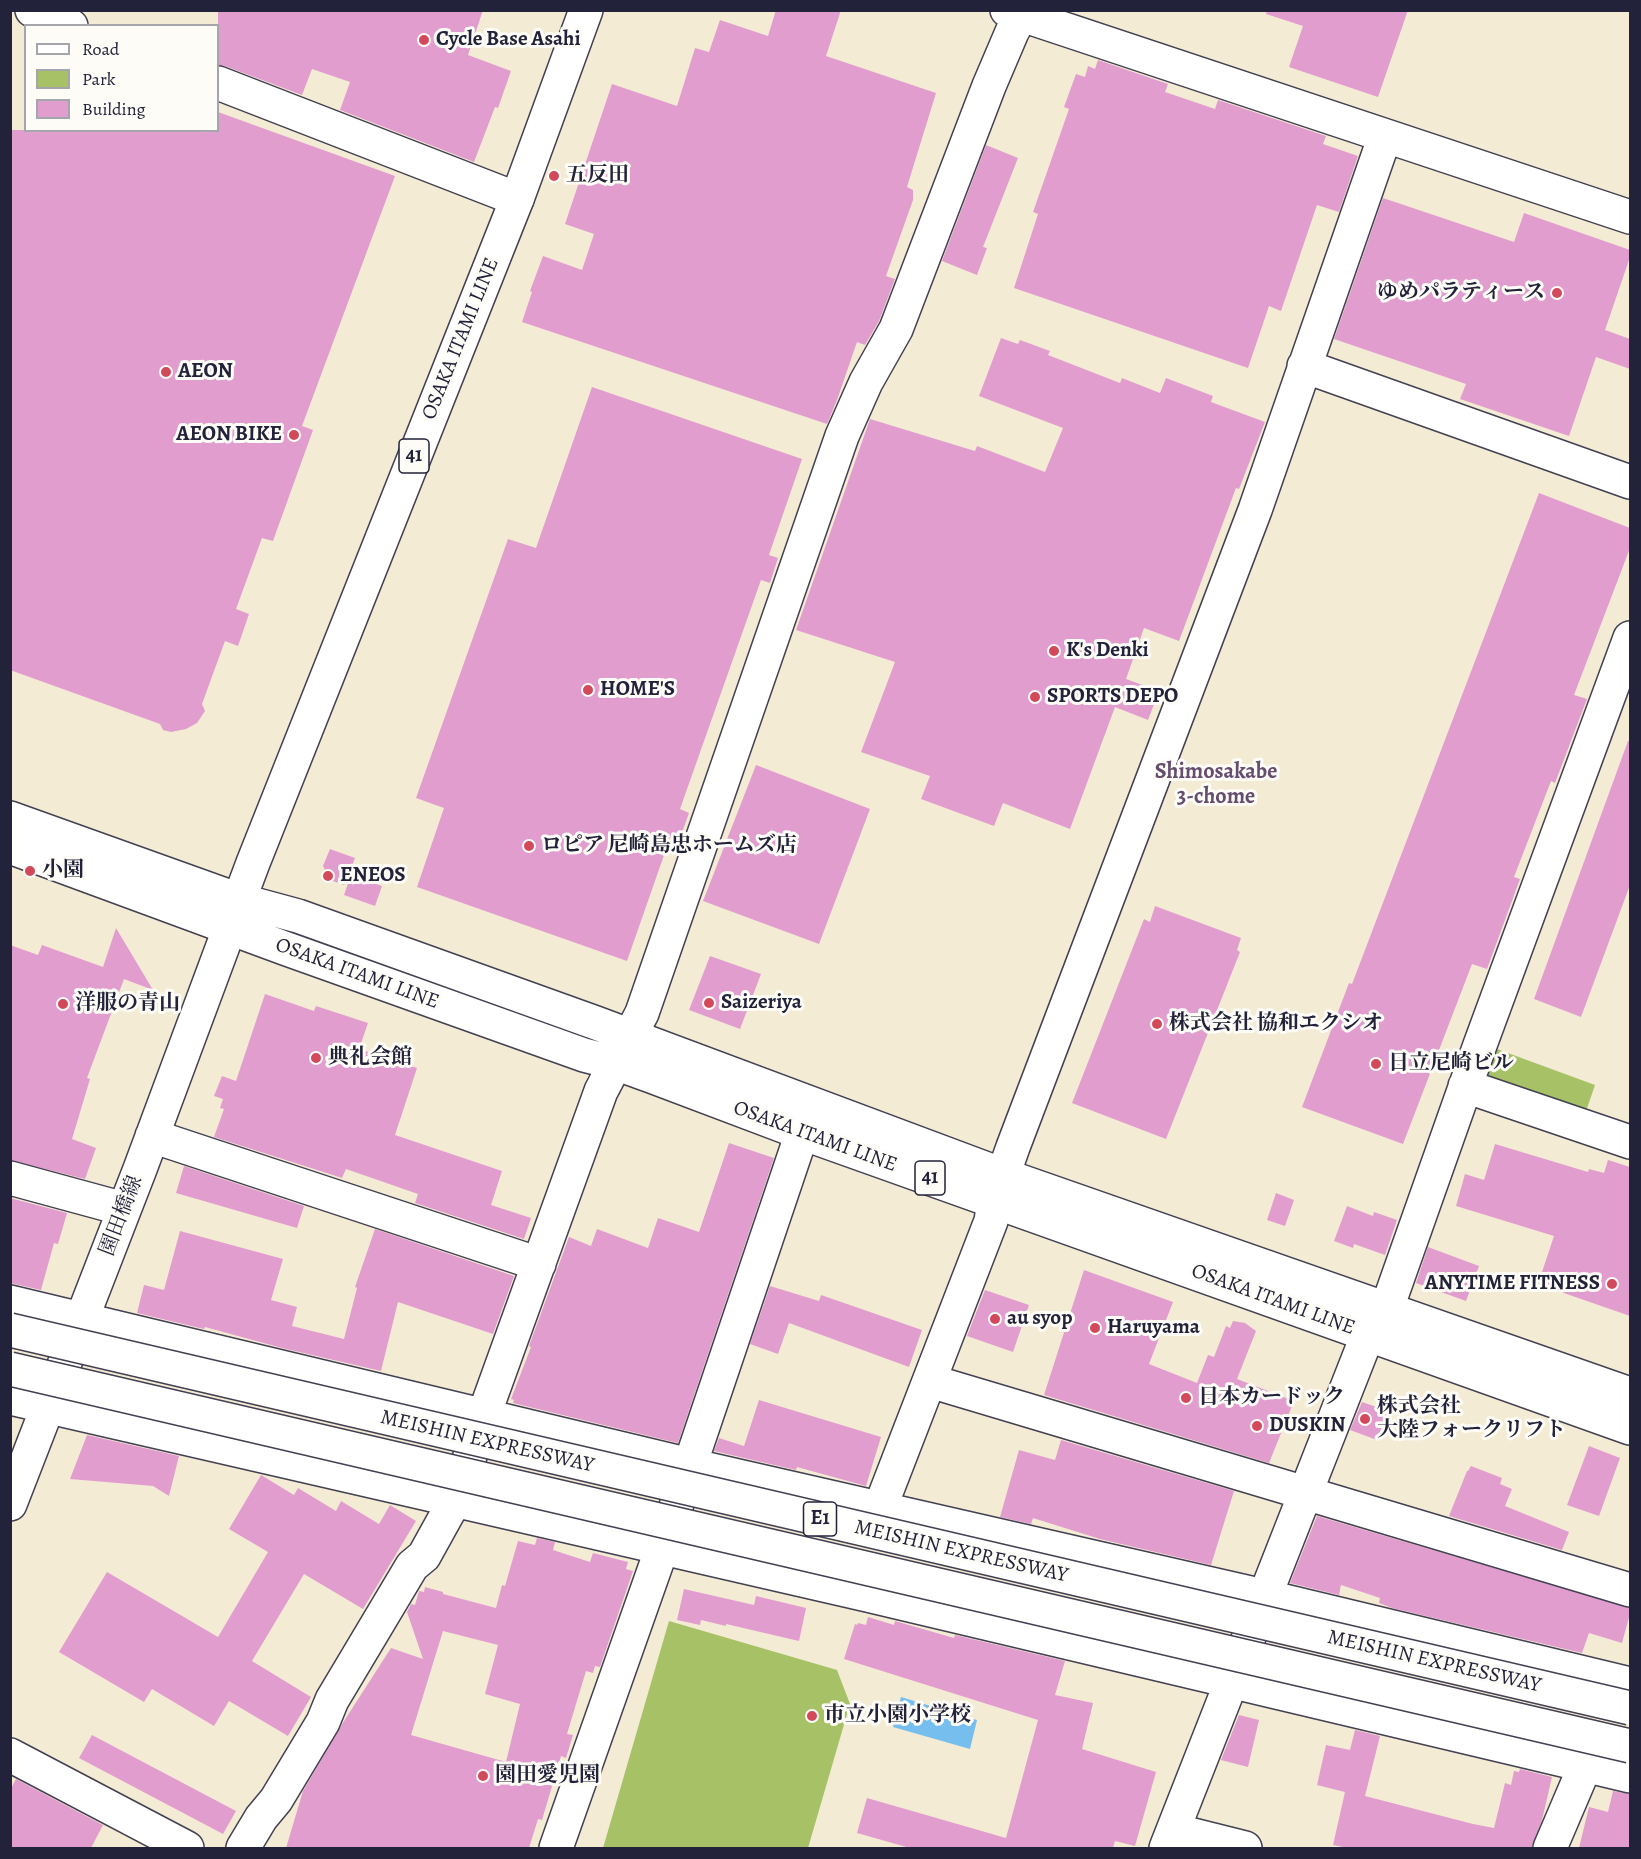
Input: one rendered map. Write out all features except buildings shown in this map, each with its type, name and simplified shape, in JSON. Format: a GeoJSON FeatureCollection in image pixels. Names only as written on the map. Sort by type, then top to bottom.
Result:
{"type":"FeatureCollection","features":[{"type":"Feature","properties":{"kind":"main road"},"geometry":{"type":"LineString","coordinates":[[33,10],[66,24]]}},
{"type":"Feature","properties":{"kind":"main road","name":"OSAKA ITAMI LINE"},"geometry":{"type":"LineString","coordinates":[[586,10],[517,199],[261,840],[235,914],[298,916],[622,1049],[999,1188],[1368,1334],[1630,1428]]}},
{"type":"Feature","properties":{"kind":"main road"},"geometry":{"type":"LineString","coordinates":[[243,1848],[261,1818],[276,1800],[412,1566],[424,1556],[455,1500],[601,1091],[642,1013],[842,436],[866,382],[896,329],[985,96],[1012,32],[1017,12],[1630,218]]}},
{"type":"Feature","properties":{"kind":"main road"},"geometry":{"type":"LineString","coordinates":[[219,83],[517,199]]}},
{"type":"Feature","properties":{"kind":"main road"},"geometry":{"type":"LineString","coordinates":[[867,1595],[883,1509],[991,1221],[999,1188],[1251,521],[1385,136]]}},
{"type":"Feature","properties":{"kind":"main road"},"geometry":{"type":"LineString","coordinates":[[1304,366],[1630,482]]}},
{"type":"Feature","properties":{"kind":"main road"},"geometry":{"type":"LineString","coordinates":[[1245,1848],[1169,1839],[1368,1334],[1387,1308],[1466,1086],[1619,703],[1630,639]]}},
{"type":"Feature","properties":{"kind":"main road"},"geometry":{"type":"LineString","coordinates":[[10,818],[235,914]]}},
{"type":"Feature","properties":{"kind":"main road"},"geometry":{"type":"LineString","coordinates":[[10,848],[235,914]]}},
{"type":"Feature","properties":{"kind":"main road","name":"園田橋線"},"geometry":{"type":"LineString","coordinates":[[10,1504],[235,914]]}},
{"type":"Feature","properties":{"kind":"main road","name":"OSAKA ITAMI LINE"},"geometry":{"type":"LineString","coordinates":[[622,1049],[802,1133],[999,1188],[1387,1308],[1630,1394]]}},
{"type":"Feature","properties":{"kind":"main road"},"geometry":{"type":"LineString","coordinates":[[1466,1086],[1630,1142]]}},
{"type":"Feature","properties":{"kind":"main road"},"geometry":{"type":"LineString","coordinates":[[555,1848],[662,1548],[802,1133]]}},
{"type":"Feature","properties":{"kind":"main road"},"geometry":{"type":"LineString","coordinates":[[152,1136],[538,1264]]}},
{"type":"Feature","properties":{"kind":"main road"},"geometry":{"type":"LineString","coordinates":[[10,1178],[124,1209]]}},
{"type":"Feature","properties":{"kind":"main road"},"geometry":{"type":"LineString","coordinates":[[10,1302],[690,1464],[1264,1596],[1629,1685],[1550,1848]]}},
{"type":"Feature","properties":{"kind":"main road","name":"MEISHIN EXPRESSWAY"},"geometry":{"type":"LineString","coordinates":[[10,1330],[1629,1685]]}},
{"type":"Feature","properties":{"kind":"main road","name":"MEISHIN EXPRESSWAY"},"geometry":{"type":"LineString","coordinates":[[10,1369],[1630,1746]]}},
{"type":"Feature","properties":{"kind":"main road"},"geometry":{"type":"LineString","coordinates":[[930,1381],[1630,1590]]}},
{"type":"Feature","properties":{"kind":"main road"},"geometry":{"type":"LineString","coordinates":[[10,1398],[867,1595],[1230,1683],[1630,1776]]}},
{"type":"Feature","properties":{"kind":"main road"},"geometry":{"type":"LineString","coordinates":[[10,1755],[187,1848]]}},
{"type":"Feature","properties":{"kind":"green space"},"geometry":{"type":"Polygon","coordinates":[[[1497,1049],[1595,1085],[1584,1117],[1487,1078],[1497,1049]]]}},
{"type":"Feature","properties":{"kind":"green space"},"geometry":{"type":"Polygon","coordinates":[[[669,1621],[837,1670],[850,1704],[808,1848],[603,1848],[669,1621]]]}},
{"type":"Feature","properties":{"kind":"water"},"geometry":{"type":"Polygon","coordinates":[[[901,1697],[977,1720],[970,1749],[893,1727],[901,1697]]]}},
{"type":"Feature","properties":{"kind":"place","name":"Cycle Base Asahi"},"geometry":{"type":"Point","coordinates":[424,40]}},
{"type":"Feature","properties":{"kind":"place","name":"五反田"},"geometry":{"type":"Point","coordinates":[554,176]}},
{"type":"Feature","properties":{"kind":"place","name":"ゆめパラティース"},"geometry":{"type":"Point","coordinates":[1557,293]}},
{"type":"Feature","properties":{"kind":"place","name":"AEON"},"geometry":{"type":"Point","coordinates":[166,372]}},
{"type":"Feature","properties":{"kind":"place","name":"AEON BIKE"},"geometry":{"type":"Point","coordinates":[294,435]}},
{"type":"Feature","properties":{"kind":"place","name":"K's Denki"},"geometry":{"type":"Point","coordinates":[1054,651]}},
{"type":"Feature","properties":{"kind":"place","name":"HOME'S"},"geometry":{"type":"Point","coordinates":[588,690]}},
{"type":"Feature","properties":{"kind":"place","name":"SPORTS DEPO"},"geometry":{"type":"Point","coordinates":[1035,697]}},
{"type":"Feature","properties":{"kind":"place","name":"ロピア 尼崎島忠ホームズ店"},"geometry":{"type":"Point","coordinates":[529,846]}},
{"type":"Feature","properties":{"kind":"place","name":"小園"},"geometry":{"type":"Point","coordinates":[30,871]}},
{"type":"Feature","properties":{"kind":"place","name":"ENEOS"},"geometry":{"type":"Point","coordinates":[328,876]}},
{"type":"Feature","properties":{"kind":"place","name":"Saizeriya"},"geometry":{"type":"Point","coordinates":[709,1003]}},
{"type":"Feature","properties":{"kind":"place","name":"洋服の青山"},"geometry":{"type":"Point","coordinates":[63,1004]}},
{"type":"Feature","properties":{"kind":"place","name":"株式会社 協和エクシオ"},"geometry":{"type":"Point","coordinates":[1157,1024]}},
{"type":"Feature","properties":{"kind":"place","name":"典礼会館"},"geometry":{"type":"Point","coordinates":[316,1058]}},
{"type":"Feature","properties":{"kind":"place","name":"日立尼崎ビル"},"geometry":{"type":"Point","coordinates":[1376,1064]}},
{"type":"Feature","properties":{"kind":"place","name":"ANYTIME FITNESS"},"geometry":{"type":"Point","coordinates":[1612,1284]}},
{"type":"Feature","properties":{"kind":"place","name":"au syop"},"geometry":{"type":"Point","coordinates":[995,1319]}},
{"type":"Feature","properties":{"kind":"place","name":"Haruyama"},"geometry":{"type":"Point","coordinates":[1095,1328]}},
{"type":"Feature","properties":{"kind":"place","name":"日本カードック"},"geometry":{"type":"Point","coordinates":[1186,1398]}},
{"type":"Feature","properties":{"kind":"place","name":"株式会社 大陸フォークリフト"},"geometry":{"type":"Point","coordinates":[1365,1419]}},
{"type":"Feature","properties":{"kind":"place","name":"DUSKIN"},"geometry":{"type":"Point","coordinates":[1257,1426]}},
{"type":"Feature","properties":{"kind":"place","name":"市立小園小学校"},"geometry":{"type":"Point","coordinates":[812,1716]}},
{"type":"Feature","properties":{"kind":"place","name":"園田愛児園"},"geometry":{"type":"Point","coordinates":[483,1776]}},
{"type":"Feature","properties":{"kind":"district","name":"Shimosakabe 3-chome"},"geometry":{"type":"Point","coordinates":[1216,786]}}]}
